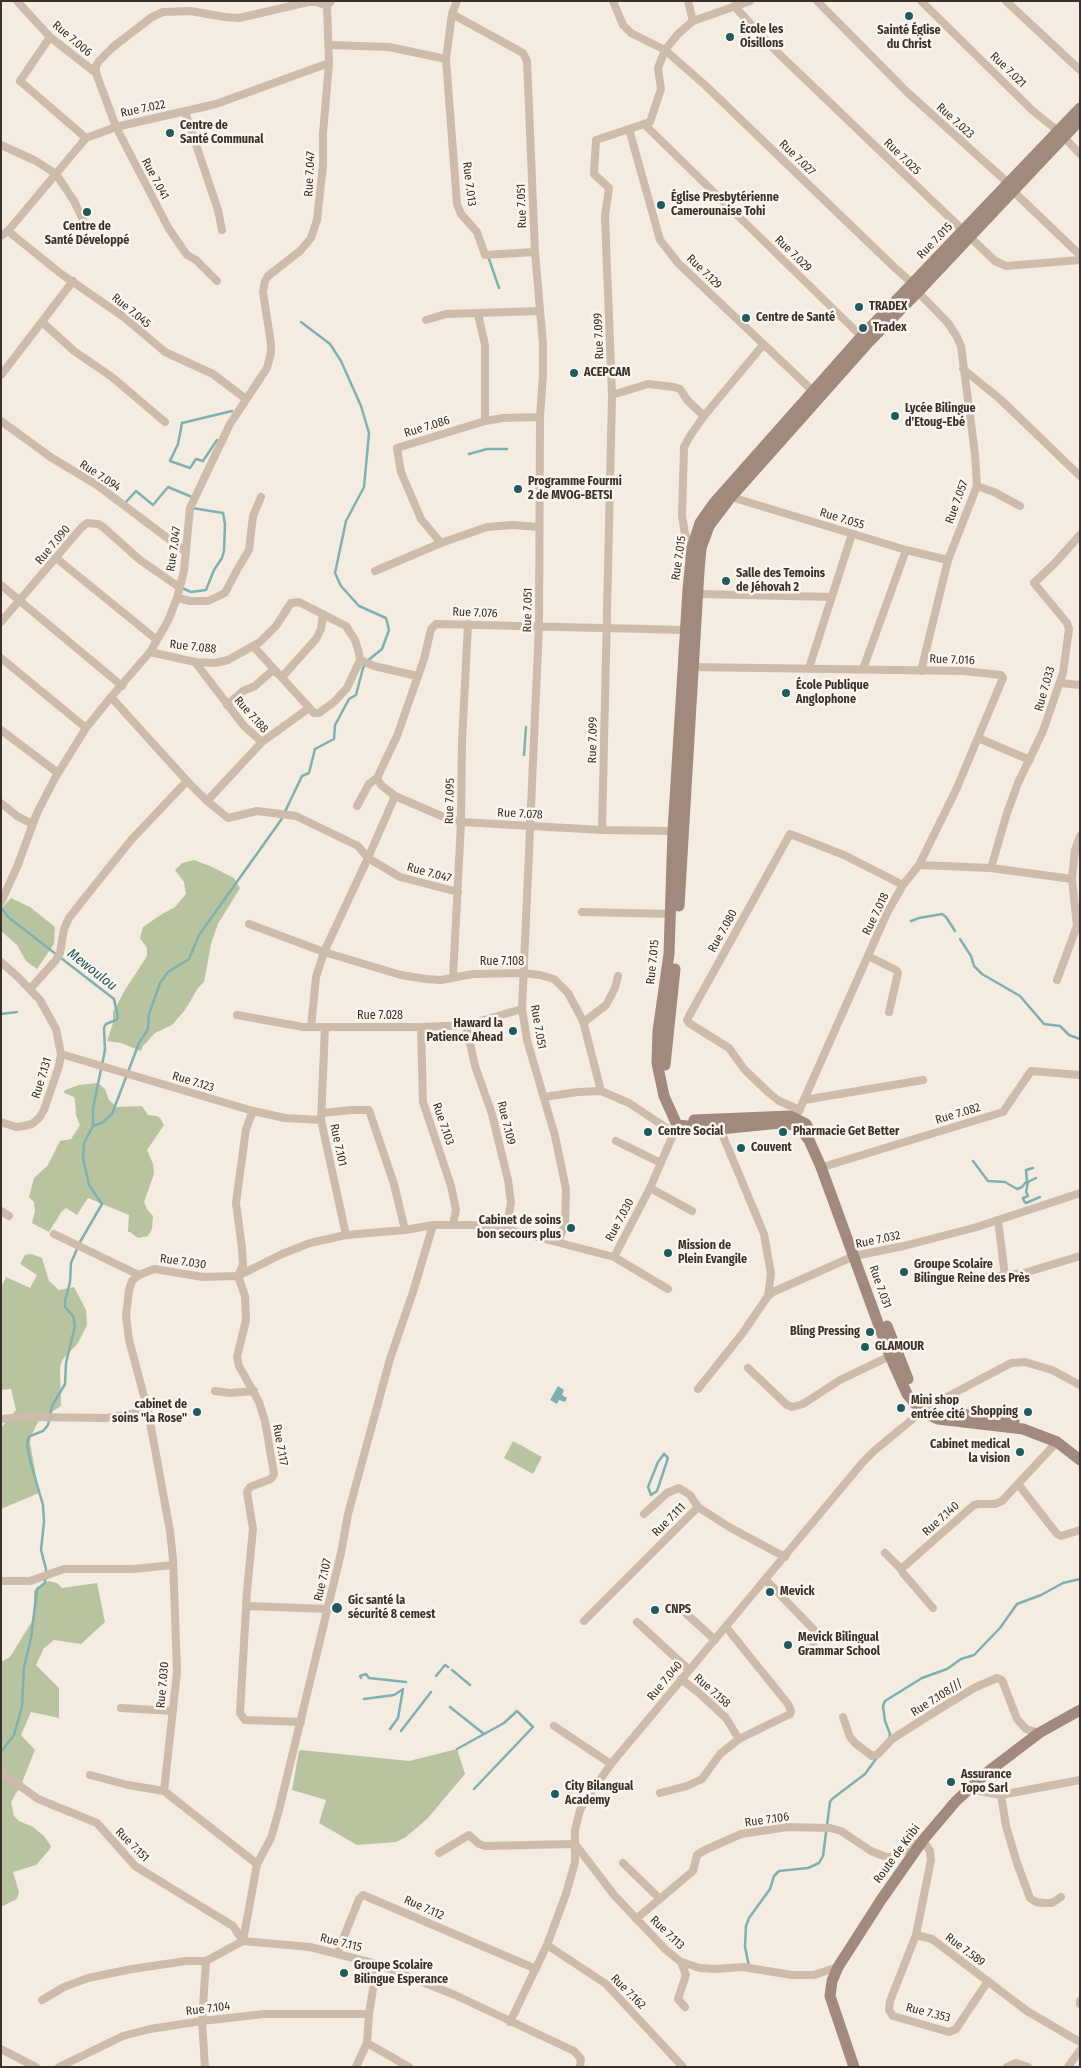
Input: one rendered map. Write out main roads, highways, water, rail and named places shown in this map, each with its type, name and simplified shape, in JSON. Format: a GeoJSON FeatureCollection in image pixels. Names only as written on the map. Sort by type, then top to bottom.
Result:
{"type":"FeatureCollection","features":[{"type":"Feature","properties":{"kind":"main road","name":"Rue 7.015"},"geometry":{"type":"LineString","coordinates":[[677,1125],[664,1096],[657,1063],[658,1032],[669,954],[685,630],[692,548],[700,523],[714,503],[1060,134],[1080,108]]}},
{"type":"Feature","properties":{"kind":"main road","name":"Rue 7.015"},"geometry":{"type":"LineString","coordinates":[[1060,134],[1080,120]]}},
{"type":"Feature","properties":{"kind":"main road","name":"Rue 7.015"},"geometry":{"type":"LineString","coordinates":[[677,1125],[667,1085],[664,1058],[676,955],[692,667],[704,537],[709,526],[816,394]]}},
{"type":"Feature","properties":{"kind":"main road","name":"Rue 7.031"},"geometry":{"type":"LineString","coordinates":[[677,1125],[703,1121],[798,1114],[818,1142],[890,1356],[907,1394],[924,1410]]}},
{"type":"Feature","properties":{"kind":"main road","name":"Rue 7.031"},"geometry":{"type":"LineString","coordinates":[[677,1125],[720,1129],[780,1124],[794,1125],[802,1130],[816,1154],[906,1374],[924,1410]]}},
{"type":"Feature","properties":{"kind":"main road"},"geometry":{"type":"LineString","coordinates":[[924,1410],[938,1419],[1023,1429],[1057,1442],[1080,1460]]}},
{"type":"Feature","properties":{"kind":"main road"},"geometry":{"type":"LineString","coordinates":[[924,1410],[990,1417],[1032,1425],[1054,1435],[1080,1453]]}},
{"type":"Feature","properties":{"kind":"main road","name":"Route de Kribi"},"geometry":{"type":"LineString","coordinates":[[854,2067],[830,1996],[832,1981],[838,1967],[881,1900],[941,1817],[989,1771],[1039,1733],[1080,1710]]}},
{"type":"Feature","properties":{"kind":"water"},"geometry":{"type":"Polygon","coordinates":[[[558,1386],[564,1390],[562,1395],[567,1398],[565,1402],[559,1400],[557,1404],[550,1400],[558,1386]]]}},
{"type":"Feature","properties":{"kind":"waterway"},"geometry":{"type":"LineString","coordinates":[[489,259],[499,288]]}},
{"type":"Feature","properties":{"kind":"waterway"},"geometry":{"type":"LineString","coordinates":[[1,1752],[14,1735],[22,1706],[24,1667],[31,1638],[37,1589],[45,1583],[46,1569],[41,1550],[44,1522],[43,1505],[31,1464],[27,1445],[28,1439],[30,1436],[43,1431],[48,1425],[52,1406],[65,1384],[66,1363],[75,1326],[73,1316],[65,1307],[70,1282],[71,1263],[80,1242],[102,1204],[89,1185],[83,1158],[84,1143],[93,1126],[102,1123],[112,1114],[139,1043],[148,1029],[149,1014],[160,983],[168,972],[189,959],[199,935],[281,820],[302,776],[309,773],[315,749],[334,739],[335,725],[349,699],[356,695],[366,662],[382,649],[389,630],[386,618],[359,606],[341,586],[335,573],[346,521],[364,487],[369,433],[361,406],[341,361],[330,344],[301,322]]}},
{"type":"Feature","properties":{"kind":"waterway"},"geometry":{"type":"LineString","coordinates":[[217,440],[203,461],[196,459],[190,468],[170,461],[178,444],[182,423],[232,411]]}},
{"type":"Feature","properties":{"kind":"waterway"},"geometry":{"type":"LineString","coordinates":[[469,454],[487,449],[507,449]]}},
{"type":"Feature","properties":{"kind":"waterway"},"geometry":{"type":"LineString","coordinates":[[125,503],[136,491],[153,505],[168,487],[192,497]]}},
{"type":"Feature","properties":{"kind":"waterway"},"geometry":{"type":"LineString","coordinates":[[182,588],[191,592],[206,590],[224,551],[225,524],[223,513],[192,508]]}},
{"type":"Feature","properties":{"kind":"waterway"},"geometry":{"type":"LineString","coordinates":[[524,755],[526,727]]}},
{"type":"Feature","properties":{"kind":"waterway","name":"Mewoulou"},"geometry":{"type":"LineString","coordinates":[[1,907],[8,917],[114,999],[118,1018],[106,1024],[104,1028],[105,1050],[93,1108],[93,1126]]}},
{"type":"Feature","properties":{"kind":"waterway"},"geometry":{"type":"LineString","coordinates":[[911,921],[942,914],[955,931]]}},
{"type":"Feature","properties":{"kind":"waterway"},"geometry":{"type":"LineString","coordinates":[[960,939],[971,956],[974,966],[982,974],[1020,996],[1044,1024],[1060,1026],[1069,1035],[1080,1039]]}},
{"type":"Feature","properties":{"kind":"waterway"},"geometry":{"type":"LineString","coordinates":[[1,1014],[17,1012]]}},
{"type":"Feature","properties":{"kind":"waterway"},"geometry":{"type":"LineString","coordinates":[[973,1161],[988,1181],[1005,1182],[1017,1189],[1022,1187],[1027,1181],[1026,1170],[1033,1168]]}},
{"type":"Feature","properties":{"kind":"waterway"},"geometry":{"type":"LineString","coordinates":[[1036,1178],[1028,1182],[1026,1192],[1028,1196],[1023,1198],[1026,1203],[1040,1197]]}},
{"type":"Feature","properties":{"kind":"waterway"},"geometry":{"type":"LineString","coordinates":[[664,1454],[668,1458],[657,1491],[651,1495],[648,1487],[658,1462],[664,1454]]}},
{"type":"Feature","properties":{"kind":"waterway"},"geometry":{"type":"LineString","coordinates":[[889,1738],[890,1734],[885,1721],[883,1706],[885,1701],[922,1678],[947,1669],[961,1659],[974,1655],[1000,1628],[1017,1604],[1041,1595],[1063,1583],[1080,1579]]}},
{"type":"Feature","properties":{"kind":"waterway"},"geometry":{"type":"LineString","coordinates":[[436,1676],[445,1665],[448,1667]]}},
{"type":"Feature","properties":{"kind":"waterway"},"geometry":{"type":"LineString","coordinates":[[452,1670],[470,1685]]}},
{"type":"Feature","properties":{"kind":"waterway"},"geometry":{"type":"LineString","coordinates":[[361,1678],[360,1676],[366,1674],[369,1678],[406,1682]]}},
{"type":"Feature","properties":{"kind":"waterway"},"geometry":{"type":"LineString","coordinates":[[390,1729],[398,1718],[403,1689]]}},
{"type":"Feature","properties":{"kind":"waterway"},"geometry":{"type":"LineString","coordinates":[[364,1699],[394,1695],[402,1690]]}},
{"type":"Feature","properties":{"kind":"waterway"},"geometry":{"type":"LineString","coordinates":[[401,1731],[431,1692]]}},
{"type":"Feature","properties":{"kind":"waterway"},"geometry":{"type":"LineString","coordinates":[[450,1707],[484,1734]]}},
{"type":"Feature","properties":{"kind":"waterway"},"geometry":{"type":"LineString","coordinates":[[457,1749],[504,1723],[517,1711]]}},
{"type":"Feature","properties":{"kind":"waterway"},"geometry":{"type":"LineString","coordinates":[[474,1789],[533,1727],[518,1712]]}},
{"type":"Feature","properties":{"kind":"waterway"},"geometry":{"type":"LineString","coordinates":[[749,1966],[745,1947],[746,1926],[749,1918],[770,1889],[774,1876],[779,1871],[808,1868],[819,1863],[823,1856],[830,1802],[865,1774],[878,1756]]}},
{"type":"Feature","properties":{"kind":"place","name":"Sainté Église du Christ"},"geometry":{"type":"Point","coordinates":[909,16]}},
{"type":"Feature","properties":{"kind":"place","name":"École les Oisillons"},"geometry":{"type":"Point","coordinates":[730,37]}},
{"type":"Feature","properties":{"kind":"place","name":"Centre de Santé Communal"},"geometry":{"type":"Point","coordinates":[170,133]}},
{"type":"Feature","properties":{"kind":"place","name":"Église Presbytérienne Camerounaise Tohi"},"geometry":{"type":"Point","coordinates":[661,205]}},
{"type":"Feature","properties":{"kind":"place","name":"Centre de Santé Développé"},"geometry":{"type":"Point","coordinates":[87,212]}},
{"type":"Feature","properties":{"kind":"place","name":"TRADEX"},"geometry":{"type":"Point","coordinates":[859,307]}},
{"type":"Feature","properties":{"kind":"place","name":"Centre de Santé"},"geometry":{"type":"Point","coordinates":[746,318]}},
{"type":"Feature","properties":{"kind":"place","name":"Tradex"},"geometry":{"type":"Point","coordinates":[863,328]}},
{"type":"Feature","properties":{"kind":"place","name":"ACEPCAM"},"geometry":{"type":"Point","coordinates":[574,373]}},
{"type":"Feature","properties":{"kind":"place","name":"Lycée Bilingue d'Etoug-Ebé"},"geometry":{"type":"Point","coordinates":[895,416]}},
{"type":"Feature","properties":{"kind":"place","name":"Programme Fourmi 2 de MVOG-BETSI"},"geometry":{"type":"Point","coordinates":[518,489]}},
{"type":"Feature","properties":{"kind":"place","name":"Salle des Temoins de Jéhovah 2"},"geometry":{"type":"Point","coordinates":[726,581]}},
{"type":"Feature","properties":{"kind":"place","name":"École Publique Anglophone"},"geometry":{"type":"Point","coordinates":[786,693]}},
{"type":"Feature","properties":{"kind":"place","name":"Haward la Patience Ahead"},"geometry":{"type":"Point","coordinates":[513,1031]}},
{"type":"Feature","properties":{"kind":"place","name":"Centre Social"},"geometry":{"type":"Point","coordinates":[648,1132]}},
{"type":"Feature","properties":{"kind":"place","name":"Pharmacie Get Better"},"geometry":{"type":"Point","coordinates":[783,1132]}},
{"type":"Feature","properties":{"kind":"place","name":"Couvent"},"geometry":{"type":"Point","coordinates":[741,1148]}},
{"type":"Feature","properties":{"kind":"place","name":"Cabinet de soins bon secours plus"},"geometry":{"type":"Point","coordinates":[571,1228]}},
{"type":"Feature","properties":{"kind":"place","name":"Mission de Plein Evangile"},"geometry":{"type":"Point","coordinates":[668,1253]}},
{"type":"Feature","properties":{"kind":"place","name":"Groupe Scolaire Bilingue Reine des Près"},"geometry":{"type":"Point","coordinates":[904,1272]}},
{"type":"Feature","properties":{"kind":"place","name":"Bling Pressing"},"geometry":{"type":"Point","coordinates":[870,1332]}},
{"type":"Feature","properties":{"kind":"place","name":"GLAMOUR"},"geometry":{"type":"Point","coordinates":[865,1347]}},
{"type":"Feature","properties":{"kind":"place","name":"Mini shop entrée cité"},"geometry":{"type":"Point","coordinates":[901,1408]}},
{"type":"Feature","properties":{"kind":"place","name":"cabinet de soins \"la Rose\""},"geometry":{"type":"Point","coordinates":[197,1412]}},
{"type":"Feature","properties":{"kind":"place","name":"Shopping"},"geometry":{"type":"Point","coordinates":[1028,1412]}},
{"type":"Feature","properties":{"kind":"place","name":"Cabinet medical la vision"},"geometry":{"type":"Point","coordinates":[1020,1452]}},
{"type":"Feature","properties":{"kind":"place","name":"Mevick"},"geometry":{"type":"Point","coordinates":[770,1592]}},
{"type":"Feature","properties":{"kind":"place","name":"Gic santé la sécurité 8 cemest"},"geometry":{"type":"Point","coordinates":[337,1608]}},
{"type":"Feature","properties":{"kind":"place","name":"CNPS"},"geometry":{"type":"Point","coordinates":[655,1610]}},
{"type":"Feature","properties":{"kind":"place","name":"Mevick Bilingual Grammar School"},"geometry":{"type":"Point","coordinates":[788,1645]}},
{"type":"Feature","properties":{"kind":"place","name":"Assurance Topo Sarl"},"geometry":{"type":"Point","coordinates":[951,1782]}},
{"type":"Feature","properties":{"kind":"place","name":"City Bilangual Academy"},"geometry":{"type":"Point","coordinates":[555,1794]}},
{"type":"Feature","properties":{"kind":"place","name":"Groupe Scolaire Bilingue Esperance"},"geometry":{"type":"Point","coordinates":[344,1973]}}]}
